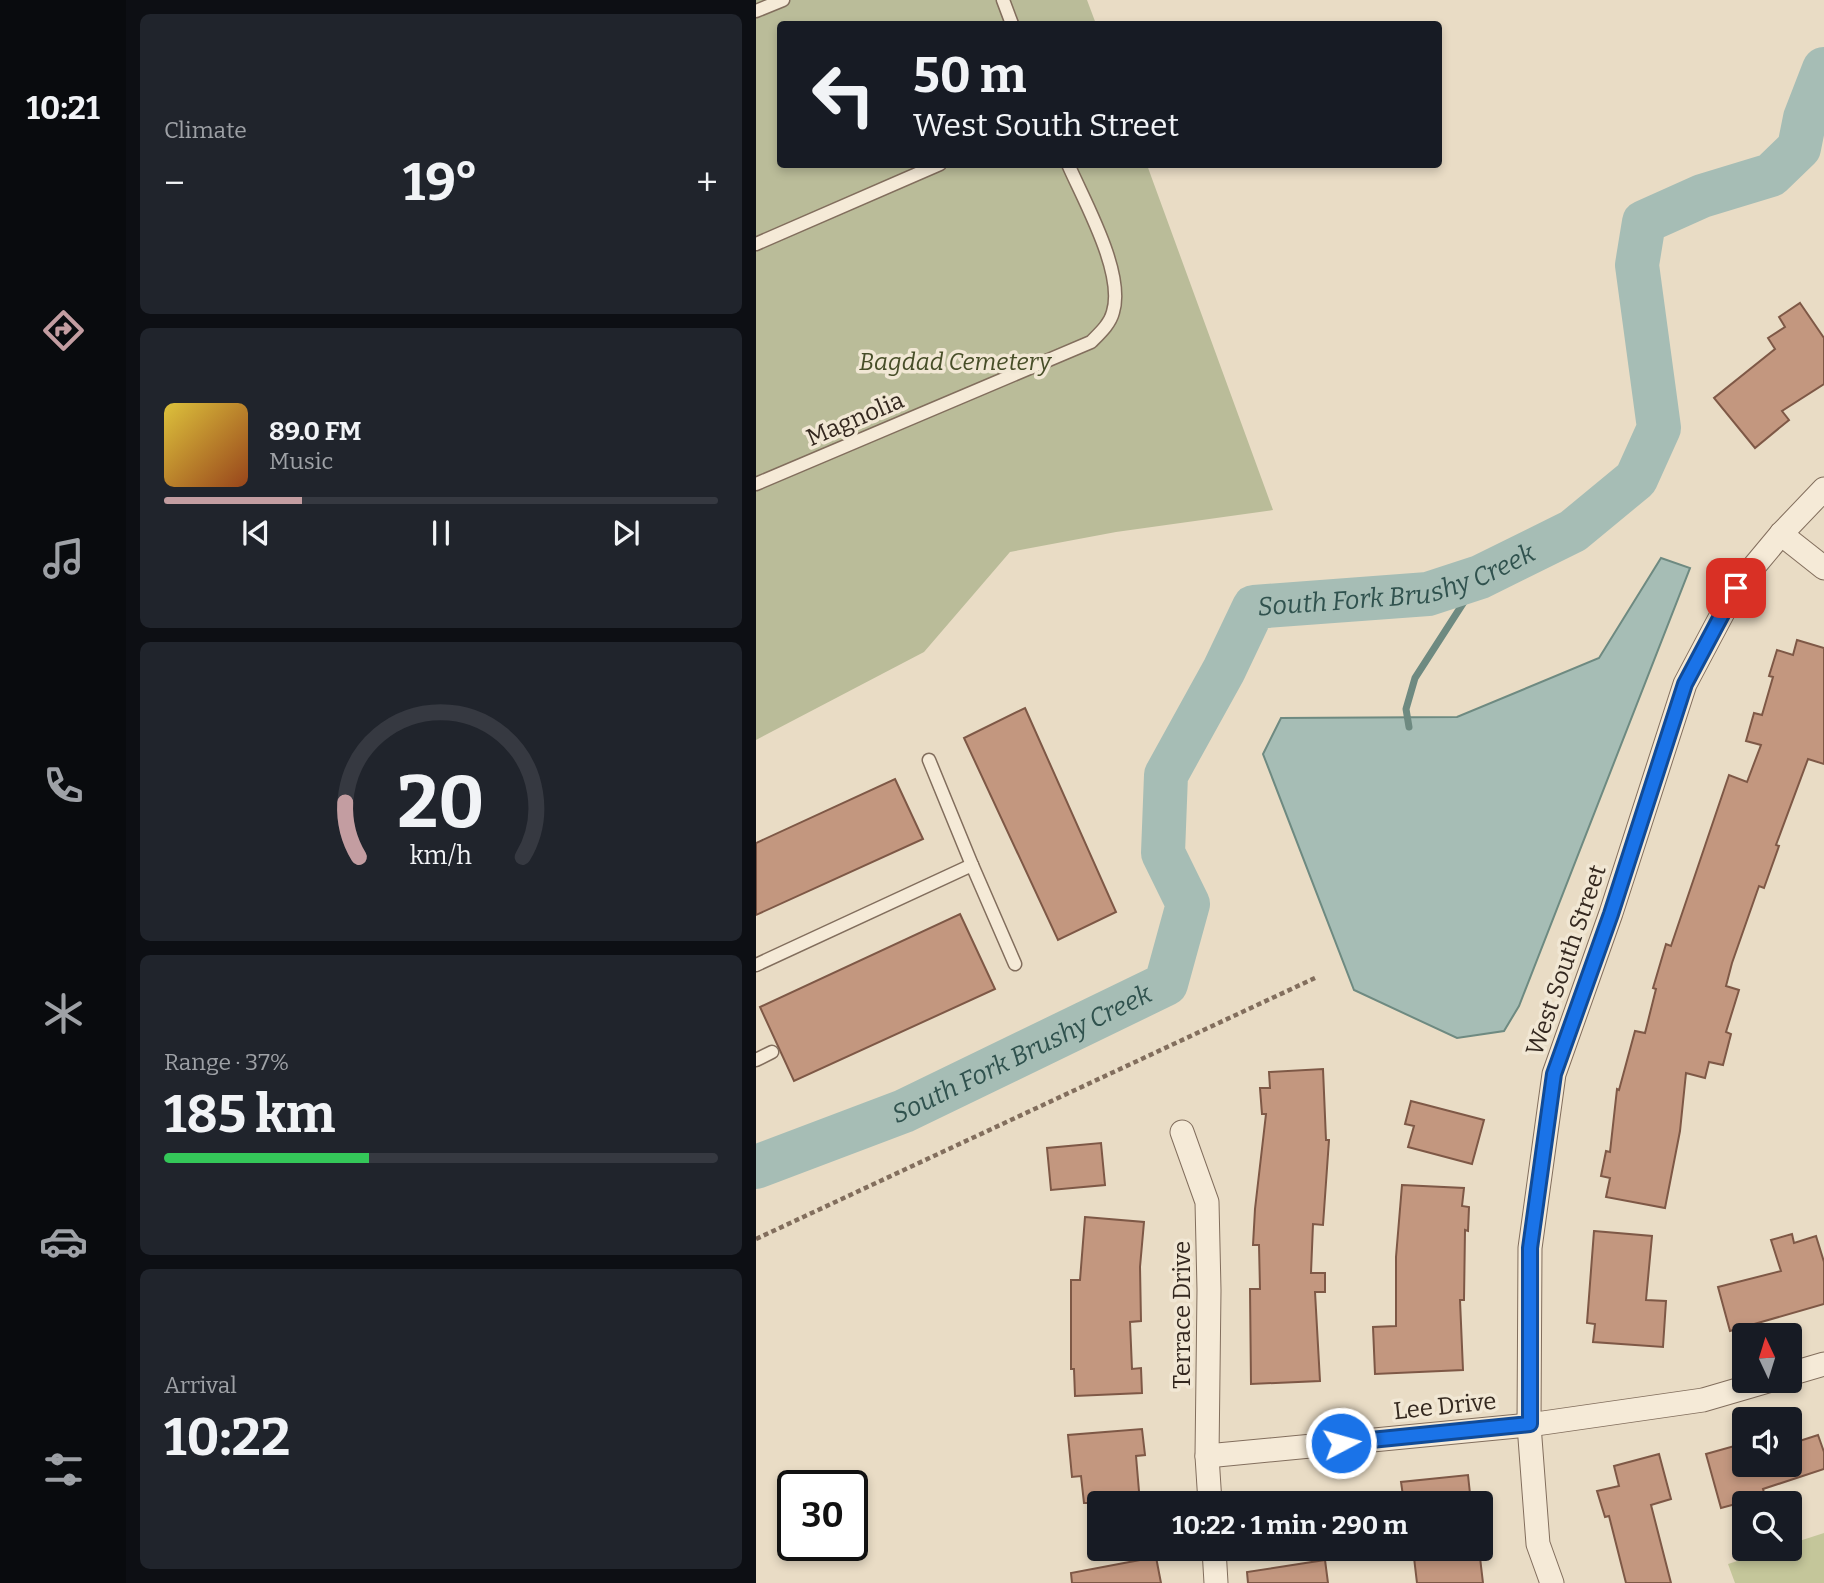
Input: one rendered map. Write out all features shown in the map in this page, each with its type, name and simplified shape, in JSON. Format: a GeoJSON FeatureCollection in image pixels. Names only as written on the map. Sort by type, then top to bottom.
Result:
{"type":"FeatureCollection","features":[{"type":"Feature","properties":{"kind":"street","name":"West South Street"},"geometry":{"type":"LineString","coordinates":[[1552,1583],[1538,1544],[1530,1424],[1530,1248],[1554,1074],[1611,914],[1685,684],[1736,588],[1780,534],[1824,489]]}},
{"type":"Feature","properties":{"kind":"street"},"geometry":{"type":"LineString","coordinates":[[1780,534],[1824,568]]}},
{"type":"Feature","properties":{"kind":"street","name":"Terrace Drive"},"geometry":{"type":"LineString","coordinates":[[1182,1132],[1208,1202],[1209,1491]]}},
{"type":"Feature","properties":{"kind":"street"},"geometry":{"type":"LineString","coordinates":[[1802,1370],[1824,1364]]}},
{"type":"Feature","properties":{"kind":"street","name":"Lee Drive"},"geometry":{"type":"LineString","coordinates":[[1207,1456],[1530,1424],[1703,1400],[1732,1392]]}},
{"type":"Feature","properties":{"kind":"street"},"geometry":{"type":"LineString","coordinates":[[1214,1561],[1216,1583]]}},
{"type":"Feature","properties":{"kind":"lane"},"geometry":{"type":"LineString","coordinates":[[756,11],[783,0]]}},
{"type":"Feature","properties":{"kind":"lane"},"geometry":{"type":"LineString","coordinates":[[1003,0],[1011,21]]}},
{"type":"Feature","properties":{"kind":"lane"},"geometry":{"type":"LineString","coordinates":[[756,244],[931,168]]}},
{"type":"Feature","properties":{"kind":"lane","name":"Magnolia"},"geometry":{"type":"LineString","coordinates":[[756,484],[1091,342],[1104,328],[1113,312],[1116,290],[1113,268],[1070,168]]}},
{"type":"Feature","properties":{"kind":"lane"},"geometry":{"type":"LineString","coordinates":[[929,760],[1015,964]]}},
{"type":"Feature","properties":{"kind":"lane"},"geometry":{"type":"LineString","coordinates":[[756,965],[972,865]]}},
{"type":"Feature","properties":{"kind":"lane"},"geometry":{"type":"LineString","coordinates":[[756,1060],[772,1052]]}},
{"type":"Feature","properties":{"kind":"path"},"geometry":{"type":"LineString","coordinates":[[756,1239],[1315,978]]}},
{"type":"Feature","properties":{"kind":"green space","name":"Bagdad Cemetery"},"geometry":{"type":"Polygon","coordinates":[[[756,0],[1087,0],[1095,21],[777,21],[777,168],[1148,168],[1273,510],[1116,532],[1010,552],[924,652],[756,740],[756,0]]]}},
{"type":"Feature","properties":{"kind":"green space"},"geometry":{"type":"Polygon","coordinates":[[[1824,1533],[1824,1583],[1735,1583],[1728,1564],[1737,1561],[1802,1561],[1802,1540],[1824,1533]]]}},
{"type":"Feature","properties":{"kind":"water"},"geometry":{"type":"Polygon","coordinates":[[[1661,558],[1690,568],[1519,1006],[1504,1031],[1457,1038],[1354,990],[1263,754],[1281,718],[1457,717],[1599,658],[1661,558]]]}},
{"type":"Feature","properties":{"kind":"building"},"geometry":{"type":"Polygon","coordinates":[[[1800,303],[1824,338],[1824,384],[1782,411],[1789,420],[1755,448],[1714,398],[1775,349],[1768,338],[1785,327],[1779,317],[1800,303]]]}},
{"type":"Feature","properties":{"kind":"building"},"geometry":{"type":"Polygon","coordinates":[[[1797,640],[1824,648],[1824,764],[1808,759],[1776,845],[1779,846],[1764,888],[1759,886],[1732,963],[1726,986],[1739,990],[1726,1032],[1731,1034],[1723,1065],[1709,1062],[1705,1078],[1686,1073],[1680,1131],[1665,1208],[1606,1197],[1610,1178],[1601,1176],[1606,1151],[1610,1152],[1617,1089],[1619,1090],[1635,1031],[1645,1033],[1656,989],[1653,988],[1666,944],[1671,946],[1729,775],[1747,782],[1761,745],[1746,741],[1754,713],[1762,715],[1773,677],[1769,676],[1777,650],[1793,655],[1797,640]]]}},
{"type":"Feature","properties":{"kind":"building"},"geometry":{"type":"Polygon","coordinates":[[[1025,708],[1116,912],[1058,940],[964,738],[1025,708]]]}},
{"type":"Feature","properties":{"kind":"building"},"geometry":{"type":"Polygon","coordinates":[[[895,779],[923,839],[756,915],[756,843],[895,779]]]}},
{"type":"Feature","properties":{"kind":"building"},"geometry":{"type":"Polygon","coordinates":[[[960,914],[995,989],[794,1081],[760,1007],[960,914]]]}},
{"type":"Feature","properties":{"kind":"building"},"geometry":{"type":"Polygon","coordinates":[[[1323,1069],[1326,1140],[1329,1140],[1323,1225],[1313,1224],[1311,1273],[1325,1273],[1325,1292],[1315,1292],[1320,1381],[1251,1384],[1250,1289],[1260,1289],[1259,1245],[1253,1245],[1266,1114],[1262,1114],[1260,1088],[1270,1088],[1269,1072],[1323,1069]]]}},
{"type":"Feature","properties":{"kind":"building"},"geometry":{"type":"Polygon","coordinates":[[[1411,1101],[1484,1120],[1472,1164],[1408,1147],[1414,1126],[1405,1124],[1411,1101]]]}},
{"type":"Feature","properties":{"kind":"building"},"geometry":{"type":"Polygon","coordinates":[[[1101,1143],[1105,1185],[1051,1190],[1047,1148],[1101,1143]]]}},
{"type":"Feature","properties":{"kind":"building"},"geometry":{"type":"Polygon","coordinates":[[[1402,1185],[1464,1188],[1462,1206],[1469,1207],[1468,1231],[1465,1230],[1464,1300],[1460,1300],[1463,1370],[1375,1374],[1373,1327],[1396,1326],[1396,1257],[1402,1185]]]}},
{"type":"Feature","properties":{"kind":"building"},"geometry":{"type":"Polygon","coordinates":[[[1085,1217],[1144,1222],[1140,1267],[1141,1321],[1130,1322],[1132,1369],[1141,1368],[1142,1393],[1075,1396],[1074,1369],[1071,1369],[1071,1280],[1080,1280],[1085,1217]]]}},
{"type":"Feature","properties":{"kind":"building"},"geometry":{"type":"Polygon","coordinates":[[[1594,1231],[1652,1236],[1646,1300],[1666,1301],[1663,1347],[1593,1342],[1595,1324],[1587,1323],[1594,1231]]]}},
{"type":"Feature","properties":{"kind":"building"},"geometry":{"type":"Polygon","coordinates":[[[1792,1234],[1794,1243],[1816,1236],[1824,1262],[1824,1304],[1758,1323],[1732,1323],[1730,1331],[1718,1287],[1781,1271],[1771,1240],[1792,1234]]]}},
{"type":"Feature","properties":{"kind":"building"},"geometry":{"type":"Polygon","coordinates":[[[1142,1429],[1145,1455],[1136,1456],[1139,1491],[1087,1491],[1087,1503],[1084,1503],[1081,1476],[1072,1477],[1068,1435],[1142,1429]]]}},
{"type":"Feature","properties":{"kind":"building"},"geometry":{"type":"Polygon","coordinates":[[[1818,1435],[1824,1452],[1824,1469],[1802,1476],[1802,1440],[1818,1435]]]}},
{"type":"Feature","properties":{"kind":"building"},"geometry":{"type":"Polygon","coordinates":[[[1732,1447],[1732,1477],[1800,1477],[1764,1491],[1732,1491],[1732,1505],[1721,1508],[1706,1454],[1732,1447]]]}},
{"type":"Feature","properties":{"kind":"building"},"geometry":{"type":"Polygon","coordinates":[[[1659,1454],[1671,1499],[1651,1505],[1671,1583],[1626,1583],[1609,1516],[1605,1517],[1597,1491],[1619,1486],[1614,1466],[1659,1454]]]}},
{"type":"Feature","properties":{"kind":"building"},"geometry":{"type":"Polygon","coordinates":[[[1468,1475],[1470,1491],[1402,1491],[1401,1482],[1468,1475]]]}},
{"type":"Feature","properties":{"kind":"building"},"geometry":{"type":"Polygon","coordinates":[[[1135,1561],[1157,1561],[1161,1583],[1072,1583],[1071,1573],[1135,1561]]]}},
{"type":"Feature","properties":{"kind":"building"},"geometry":{"type":"Polygon","coordinates":[[[1325,1561],[1328,1583],[1248,1583],[1247,1572],[1325,1561]]]}},
{"type":"Feature","properties":{"kind":"building"},"geometry":{"type":"Polygon","coordinates":[[[1414,1561],[1480,1561],[1483,1583],[1417,1583],[1414,1561]]]}},
{"type":"Feature","properties":{"kind":"waterway","name":"South Fork Brushy Creek"},"geometry":{"type":"LineString","coordinates":[[756,1167],[904,1111],[1166,984],[1188,904],[1163,853],[1166,775],[1224,670],[1254,607],[1428,594],[1480,577],[1573,531],[1636,479],[1659,428],[1637,265],[1644,222],[1702,196],[1771,175],[1799,148],[1805,118],[1824,69]]}},
{"type":"Feature","properties":{"kind":"waterway"},"geometry":{"type":"LineString","coordinates":[[1409,727],[1406,709],[1415,678],[1480,577]]}},
{"type":"Feature","properties":{"kind":"route"},"geometry":{"type":"LineString","coordinates":[[1341,1443],[1530,1424],[1530,1248],[1554,1074],[1611,914],[1685,684],[1736,588]]}}]}
